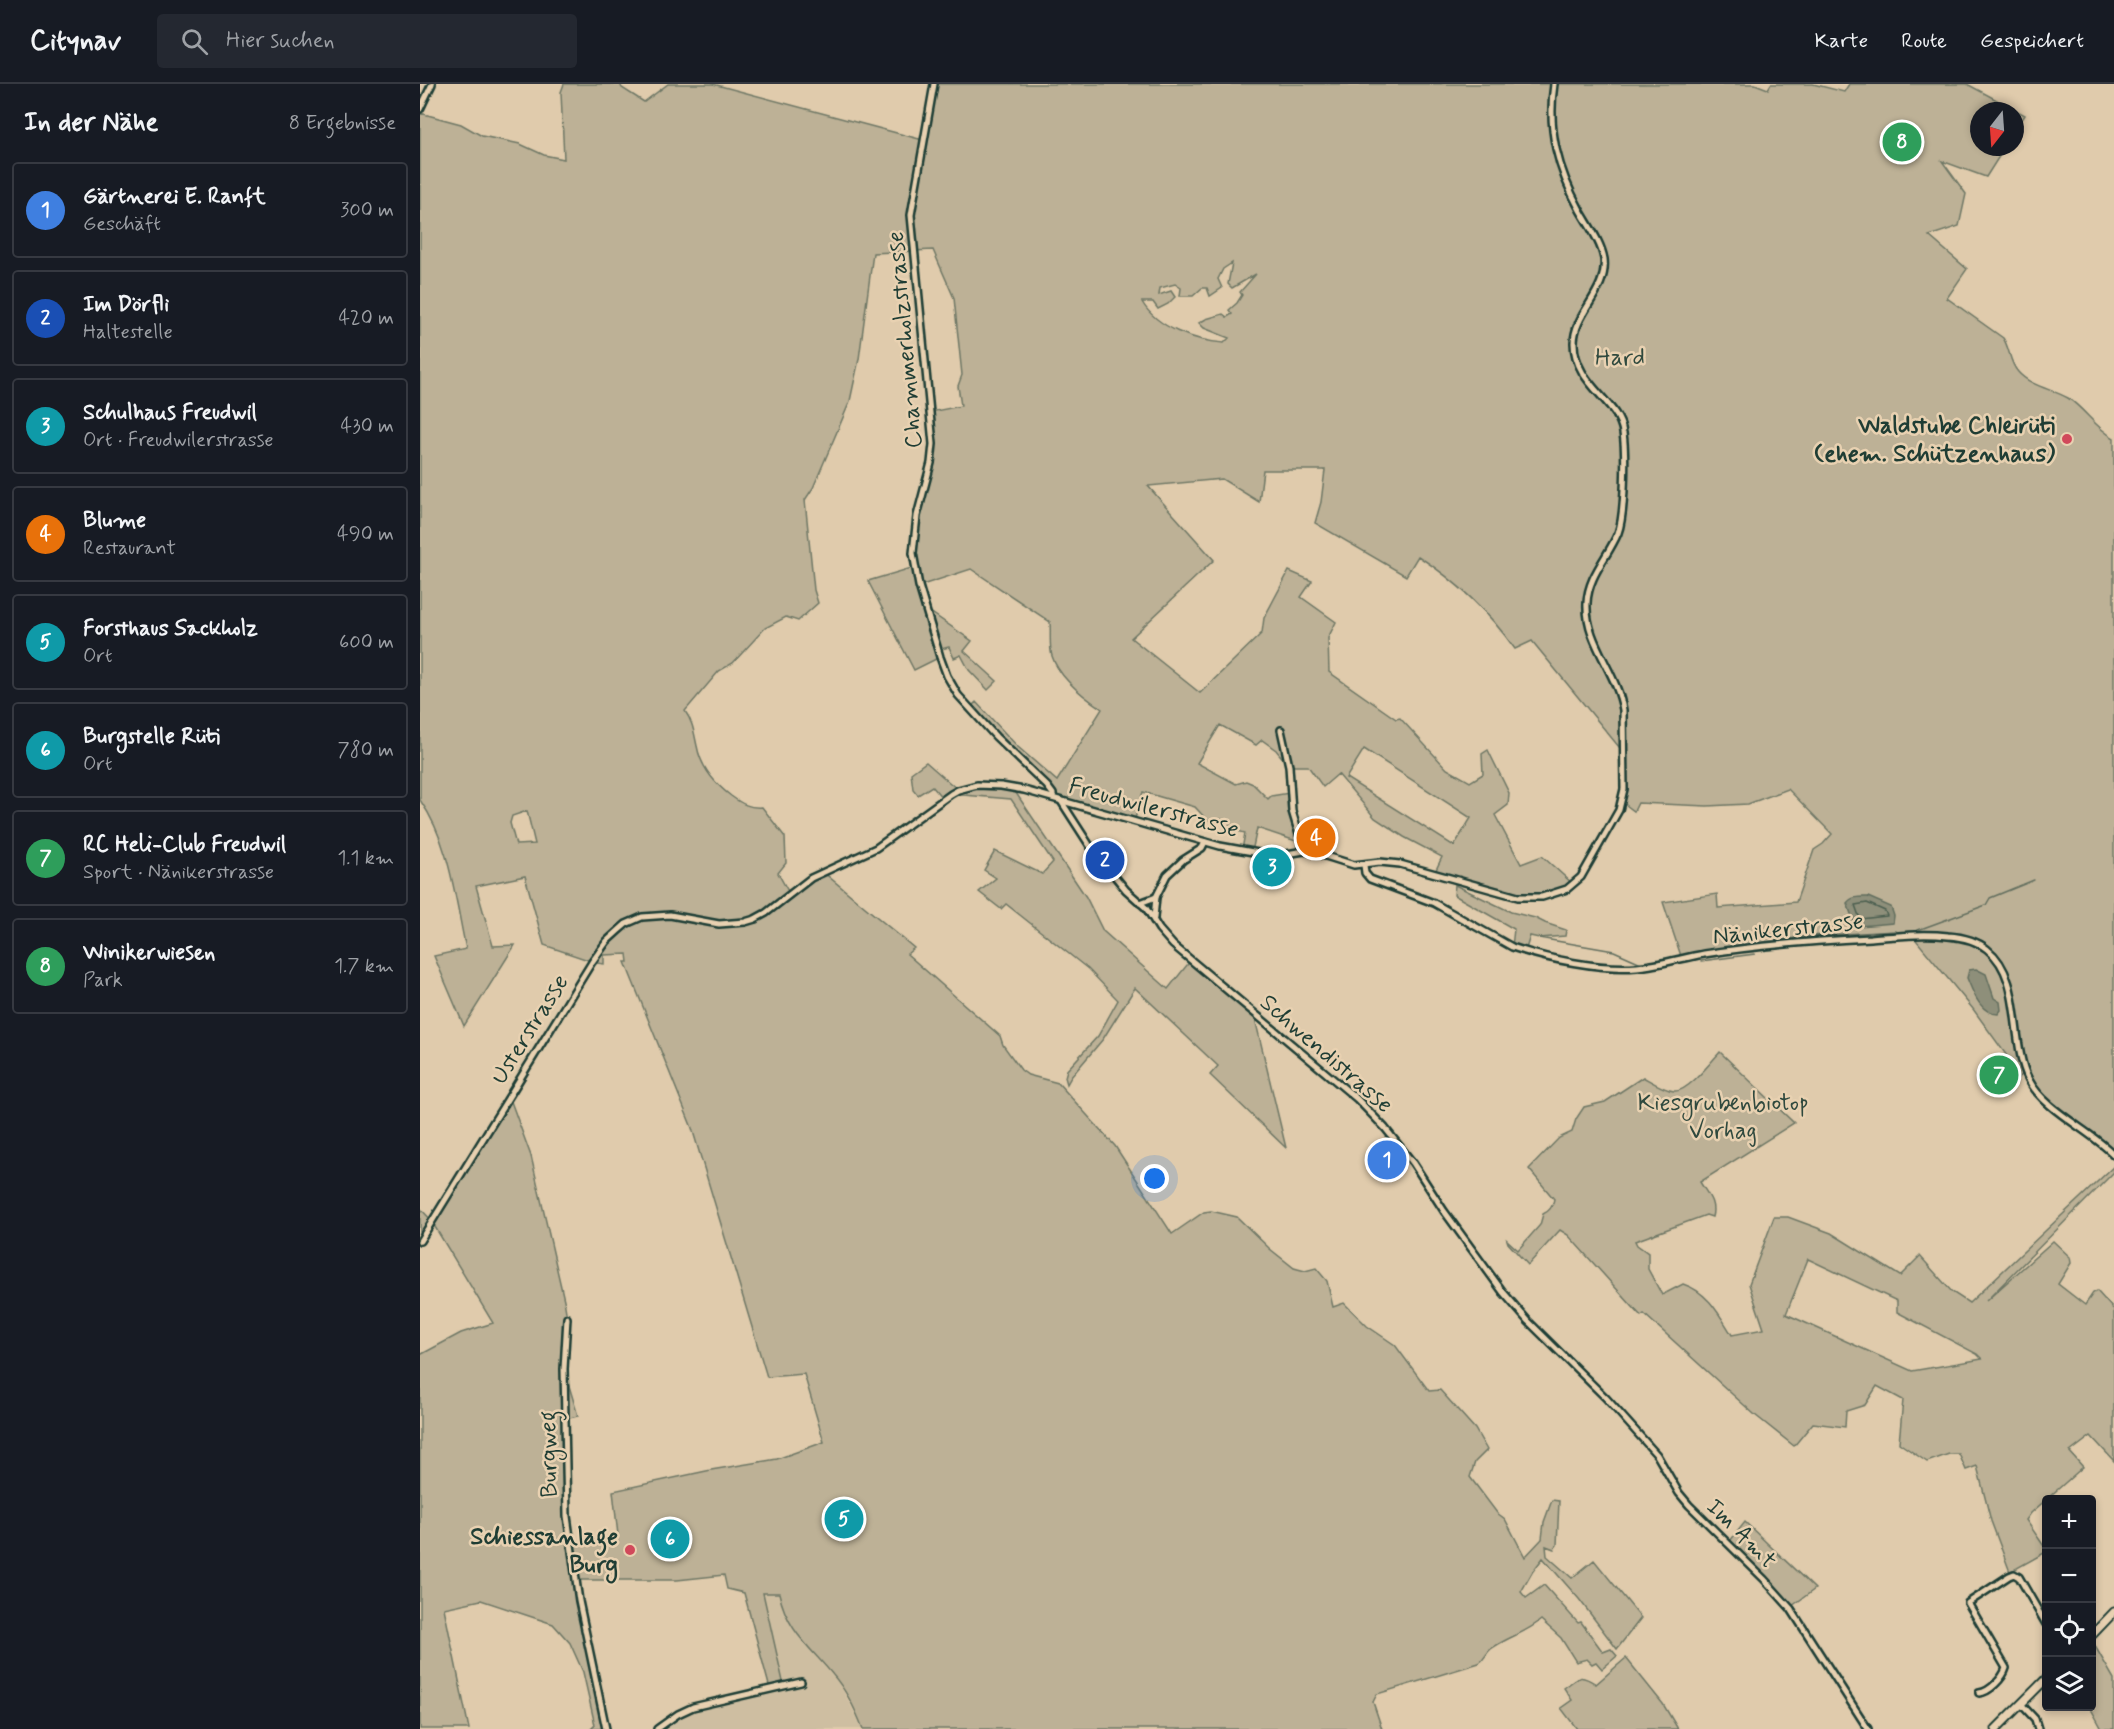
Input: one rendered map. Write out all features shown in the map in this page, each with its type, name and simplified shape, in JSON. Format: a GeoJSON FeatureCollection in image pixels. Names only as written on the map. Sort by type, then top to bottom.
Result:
{"type":"FeatureCollection","features":[{"type":"Feature","properties":{"kind":"main road"},"geometry":{"type":"LineString","coordinates":[[2096,1630],[2114,1612]]}},
{"type":"Feature","properties":{"kind":"main road"},"geometry":{"type":"LineString","coordinates":[[1996,1729],[2042,1683]]}},
{"type":"Feature","properties":{"kind":"street"},"geometry":{"type":"LineString","coordinates":[[420,109],[432,84]]}},
{"type":"Feature","properties":{"kind":"street","name":"Chammerholzstrasse"},"geometry":{"type":"LineString","coordinates":[[934,84],[911,215],[933,444],[931,463],[915,528],[915,567],[940,657],[952,686],[996,737],[1051,790],[1053,798]]}},
{"type":"Feature","properties":{"kind":"street","name":"Freudwilerstrasse"},"geometry":{"type":"LineString","coordinates":[[719,924],[745,922],[766,913],[803,883],[882,844],[958,790],[977,785],[1001,786],[1053,798],[1205,843],[1275,856],[1304,851],[1318,853],[1354,865],[1380,862],[1400,864],[1518,897],[1542,897],[1567,889],[1581,877],[1613,823],[1622,802],[1625,767],[1622,703],[1592,633],[1587,602],[1592,579],[1612,546],[1621,524],[1624,437],[1618,418],[1580,369],[1575,352],[1574,339],[1577,327],[1599,288],[1605,266],[1599,243],[1573,197],[1556,152],[1551,118],[1554,84]]}},
{"type":"Feature","properties":{"kind":"street"},"geometry":{"type":"LineString","coordinates":[[1281,730],[1289,766],[1292,811],[1304,851]]}},
{"type":"Feature","properties":{"kind":"street","name":"Schwendistrasse"},"geometry":{"type":"LineString","coordinates":[[1061,801],[1090,846],[1126,890],[1154,919],[1165,935],[1371,1113],[1413,1163],[1444,1211],[1503,1292],[1528,1321],[1580,1371]]}},
{"type":"Feature","properties":{"kind":"street"},"geometry":{"type":"LineString","coordinates":[[1154,919],[1156,897],[1172,869],[1182,860],[1200,850],[1205,843]]}},
{"type":"Feature","properties":{"kind":"street","name":"Nänikerstrasse"},"geometry":{"type":"LineString","coordinates":[[1364,865],[1365,873],[1370,879],[1434,903],[1512,947],[1525,952],[1590,964],[1635,967],[1733,950],[1852,939],[1933,935],[1969,940],[1991,953],[2003,970],[2009,989],[2023,1065],[2034,1088],[2046,1101],[2093,1136],[2114,1155]]}},
{"type":"Feature","properties":{"kind":"street"},"geometry":{"type":"LineString","coordinates":[[1140,903],[1156,897]]}},
{"type":"Feature","properties":{"kind":"street","name":"Usterstrasse"},"geometry":{"type":"LineString","coordinates":[[420,1241],[607,941],[626,924],[651,915],[670,915],[719,924]]}},
{"type":"Feature","properties":{"kind":"street","name":"Burgweg"},"geometry":{"type":"LineString","coordinates":[[567,1318],[564,1379],[567,1516],[579,1601],[606,1729]]}},
{"type":"Feature","properties":{"kind":"street","name":"Im Amt"},"geometry":{"type":"LineString","coordinates":[[1580,1371],[1657,1455],[1679,1493],[1689,1505],[1791,1609],[1868,1729]]}},
{"type":"Feature","properties":{"kind":"street"},"geometry":{"type":"LineString","coordinates":[[1979,1693],[1984,1693],[1996,1682],[2006,1668],[1968,1603],[2014,1574],[2019,1577],[2042,1617]]}},
{"type":"Feature","properties":{"kind":"street"},"geometry":{"type":"LineString","coordinates":[[657,1729],[678,1714],[693,1707],[801,1682]]}},
{"type":"Feature","properties":{"kind":"street"},"geometry":{"type":"LineString","coordinates":[[2021,1704],[2035,1719],[2038,1729]]}},
{"type":"Feature","properties":{"kind":"shaded area"},"geometry":{"type":"Polygon","coordinates":[[[763,1592],[779,1593],[784,1611],[795,1632],[839,1683],[863,1729],[658,1729],[678,1714],[783,1686],[763,1592]]]}},
{"type":"Feature","properties":{"kind":"green space","name":"Hard"},"geometry":{"type":"Polygon","coordinates":[[[564,84],[620,84],[622,88],[644,102],[668,84],[713,84],[923,140],[934,84],[1755,84],[1768,89],[1771,84],[1813,84],[1844,92],[1849,84],[1967,84],[2001,102],[1970,102],[1970,156],[1999,156],[1986,177],[1942,161],[1966,194],[1959,226],[1929,236],[1967,269],[1947,298],[2003,338],[2013,364],[2023,377],[2068,398],[2114,438],[2114,1155],[2042,1097],[2025,1073],[1995,1094],[1979,1073],[2007,1056],[1973,1009],[1912,935],[1787,944],[1682,959],[1663,902],[1717,894],[1718,908],[1796,902],[1814,850],[1832,834],[1788,789],[1748,804],[1707,806],[1638,803],[1634,811],[1622,802],[1624,753],[1532,641],[1515,649],[1471,598],[1418,556],[1406,576],[1315,523],[1321,502],[1325,470],[1263,470],[1259,502],[1222,479],[1148,486],[1214,560],[1131,638],[1200,693],[1262,633],[1264,618],[1289,571],[1312,581],[1301,597],[1336,622],[1328,638],[1329,672],[1396,719],[1400,718],[1447,769],[1470,782],[1483,774],[1482,754],[1488,750],[1509,793],[1508,805],[1495,815],[1521,864],[1542,856],[1574,885],[1532,898],[1434,874],[1442,857],[1404,837],[1375,818],[1338,774],[1323,787],[1308,766],[1289,766],[1276,750],[1262,740],[1256,745],[1220,725],[1197,763],[1236,784],[1246,781],[1253,784],[1268,799],[1271,796],[1289,793],[1302,843],[1257,828],[1252,852],[1242,850],[1245,833],[1230,829],[1229,820],[1219,819],[1218,825],[1207,820],[1195,807],[1143,792],[1134,822],[1063,800],[970,708],[976,702],[1018,747],[1057,781],[1102,709],[1073,686],[1055,664],[1051,648],[1050,622],[971,569],[919,586],[926,609],[972,641],[964,651],[997,681],[988,690],[969,670],[961,655],[954,658],[949,647],[938,650],[940,657],[914,670],[868,581],[915,567],[914,541],[931,463],[930,412],[961,406],[958,386],[962,375],[954,298],[933,250],[873,253],[859,359],[850,401],[813,488],[805,500],[814,590],[818,603],[798,621],[786,617],[765,628],[733,663],[719,671],[685,711],[692,723],[699,754],[709,774],[725,791],[739,801],[749,806],[762,807],[785,837],[786,863],[778,873],[789,893],[823,872],[914,948],[907,954],[1000,1036],[1003,1045],[1021,1070],[1028,1075],[1058,1083],[1115,1146],[1172,1234],[1204,1212],[1211,1211],[1237,1217],[1270,1249],[1294,1268],[1305,1271],[1316,1268],[1327,1281],[1333,1307],[1344,1303],[1367,1326],[1395,1345],[1429,1391],[1440,1390],[1475,1429],[1487,1450],[1475,1462],[1470,1477],[1497,1513],[1505,1519],[1525,1557],[1542,1539],[1544,1522],[1552,1500],[1559,1501],[1557,1545],[1554,1549],[1546,1546],[1547,1556],[1572,1578],[1594,1560],[1641,1618],[1617,1649],[1579,1599],[1543,1558],[1521,1592],[1526,1598],[1544,1585],[1578,1623],[1581,1622],[1603,1652],[1611,1649],[1617,1656],[1602,1669],[1596,1662],[1592,1664],[1587,1659],[1576,1662],[1561,1638],[1541,1620],[1491,1649],[1479,1663],[1377,1694],[1373,1702],[1382,1729],[863,1729],[842,1687],[800,1638],[788,1618],[779,1593],[763,1593],[784,1686],[770,1689],[744,1593],[727,1589],[724,1575],[677,1580],[577,1580],[606,1729],[591,1729],[595,1725],[583,1672],[570,1643],[553,1624],[481,1600],[444,1608],[469,1729],[420,1729],[420,1355],[461,1333],[493,1323],[432,1222],[420,1241],[420,1208],[432,1221],[509,1096],[531,1156],[567,1318],[564,1369],[578,1416],[565,1419],[571,1543],[618,1535],[613,1491],[711,1470],[777,1459],[824,1442],[804,1374],[767,1377],[692,1128],[625,962],[628,962],[627,954],[604,955],[604,964],[544,945],[525,876],[476,886],[493,946],[515,945],[464,1026],[434,956],[466,949],[445,853],[420,800],[420,113],[461,124],[482,136],[520,144],[544,155],[564,159],[561,92],[564,84]],[[1232,263],[1223,269],[1218,279],[1222,288],[1210,296],[1207,288],[1202,288],[1193,296],[1180,296],[1181,288],[1175,284],[1160,288],[1159,295],[1171,291],[1175,297],[1168,304],[1158,309],[1153,302],[1142,302],[1157,319],[1167,326],[1189,336],[1224,343],[1229,338],[1204,328],[1199,323],[1223,314],[1227,317],[1232,314],[1229,310],[1237,303],[1242,295],[1240,292],[1256,274],[1232,288],[1228,284],[1232,263]],[[1364,749],[1346,778],[1454,846],[1471,818],[1364,749]],[[527,811],[512,816],[510,823],[516,845],[535,844],[527,811]]]}},
{"type":"Feature","properties":{"kind":"green space"},"geometry":{"type":"Polygon","coordinates":[[[926,762],[958,790],[968,787],[1012,787],[1086,897],[1103,931],[1168,989],[1191,960],[1257,1015],[1256,1023],[1286,1148],[1210,1075],[1218,1066],[1135,988],[1103,1039],[1067,1084],[1065,1077],[1067,1070],[1098,1036],[1118,1000],[1088,969],[1006,904],[1001,909],[979,892],[996,878],[984,870],[995,851],[1042,874],[1053,862],[1011,799],[951,794],[943,799],[932,786],[918,795],[913,789],[911,773],[926,762]]]}},
{"type":"Feature","properties":{"kind":"green space"},"geometry":{"type":"Polygon","coordinates":[[[1455,885],[1511,912],[1566,930],[1565,936],[1539,938],[1530,936],[1525,952],[1512,947],[1514,929],[1454,895],[1455,885]]]}},
{"type":"Feature","properties":{"kind":"green space","name":"Kiesgrubenbiotop Vorhag"},"geometry":{"type":"Polygon","coordinates":[[[1720,1052],[1794,1123],[1700,1182],[1712,1202],[1712,1217],[1706,1215],[1635,1241],[1648,1253],[1648,1269],[1662,1295],[1683,1284],[1699,1292],[1712,1305],[1732,1335],[1764,1329],[1749,1284],[1774,1217],[1788,1217],[1831,1233],[1900,1276],[1920,1256],[1952,1292],[1969,1303],[2114,1166],[2114,1172],[1986,1301],[2053,1241],[2070,1257],[2071,1263],[2058,1284],[2085,1305],[2097,1291],[2114,1310],[2114,1461],[2091,1436],[2070,1452],[2083,1467],[2051,1495],[2042,1495],[2042,1503],[2026,1520],[2042,1543],[2042,1554],[2010,1572],[1991,1521],[1977,1466],[1966,1470],[1959,1454],[1949,1454],[1927,1462],[1899,1443],[1903,1400],[1877,1386],[1865,1405],[1846,1411],[1845,1427],[1813,1423],[1794,1446],[1755,1415],[1644,1314],[1641,1316],[1568,1235],[1560,1230],[1528,1265],[1508,1243],[1507,1240],[1518,1250],[1540,1225],[1543,1214],[1552,1206],[1554,1199],[1529,1169],[1559,1138],[1572,1132],[1576,1119],[1584,1107],[1605,1102],[1643,1077],[1666,1089],[1679,1090],[1692,1082],[1720,1052]],[[1808,1259],[1786,1314],[1912,1371],[1982,1359],[1977,1354],[1897,1312],[1897,1301],[1808,1259]]]}},
{"type":"Feature","properties":{"kind":"green space"},"geometry":{"type":"Polygon","coordinates":[[[1745,1522],[1815,1589],[1792,1606],[1730,1541],[1745,1522]]]}},
{"type":"Feature","properties":{"kind":"green space"},"geometry":{"type":"Polygon","coordinates":[[[2096,1648],[2114,1679],[2114,1729],[2102,1729],[2092,1711],[2096,1711],[2096,1648]]]}},
{"type":"Feature","properties":{"kind":"green space"},"geometry":{"type":"Polygon","coordinates":[[[1626,1658],[1663,1704],[1678,1729],[1577,1729],[1561,1708],[1572,1700],[1564,1688],[1573,1681],[1586,1678],[1596,1684],[1626,1658]]]}},
{"type":"Feature","properties":{"kind":"water"},"geometry":{"type":"Polygon","coordinates":[[[1868,897],[1891,907],[1894,916],[1893,923],[1859,926],[1854,922],[1847,903],[1854,898],[1868,897]]]}},
{"type":"Feature","properties":{"kind":"water"},"geometry":{"type":"Polygon","coordinates":[[[1976,969],[1986,974],[1994,998],[2000,1002],[2001,1010],[1998,1014],[1986,1010],[1975,996],[1967,978],[1969,970],[1976,969]]]}},
{"type":"Feature","properties":{"kind":"waterway"},"geometry":{"type":"LineString","coordinates":[[1918,930],[1986,905],[1990,898],[2034,880]]}},
{"type":"Feature","properties":{"kind":"waterway"},"geometry":{"type":"LineString","coordinates":[[1777,941],[1809,936],[1896,931]]}},
{"type":"Feature","properties":{"kind":"waterway"},"geometry":{"type":"LineString","coordinates":[[1539,938],[1614,951],[1641,963]]}},
{"type":"Feature","properties":{"kind":"waterway"},"geometry":{"type":"LineString","coordinates":[[1701,961],[1755,954]]}},
{"type":"Feature","properties":{"kind":"place","name":"Winikerwiesen"},"geometry":{"type":"Point","coordinates":[1902,142]}},
{"type":"Feature","properties":{"kind":"place","name":"Waldstube Chleirüti (ehem. Schützenhaus)"},"geometry":{"type":"Point","coordinates":[2067,439]}},
{"type":"Feature","properties":{"kind":"place","name":"Blume"},"geometry":{"type":"Point","coordinates":[1316,838]}},
{"type":"Feature","properties":{"kind":"place","name":"Im Dörfli"},"geometry":{"type":"Point","coordinates":[1105,860]}},
{"type":"Feature","properties":{"kind":"place","name":"Schulhaus Freudwil"},"geometry":{"type":"Point","coordinates":[1272,867]}},
{"type":"Feature","properties":{"kind":"place","name":"RC Heli-Club Freudwil"},"geometry":{"type":"Point","coordinates":[1999,1075]}},
{"type":"Feature","properties":{"kind":"place","name":"Gärtnerei E. Ranft"},"geometry":{"type":"Point","coordinates":[1387,1160]}},
{"type":"Feature","properties":{"kind":"place","name":"Forsthaus Sackholz"},"geometry":{"type":"Point","coordinates":[844,1519]}},
{"type":"Feature","properties":{"kind":"place","name":"Burgstelle Rüti"},"geometry":{"type":"Point","coordinates":[670,1539]}},
{"type":"Feature","properties":{"kind":"place","name":"Schiessanlage Burg"},"geometry":{"type":"Point","coordinates":[630,1550]}}]}
